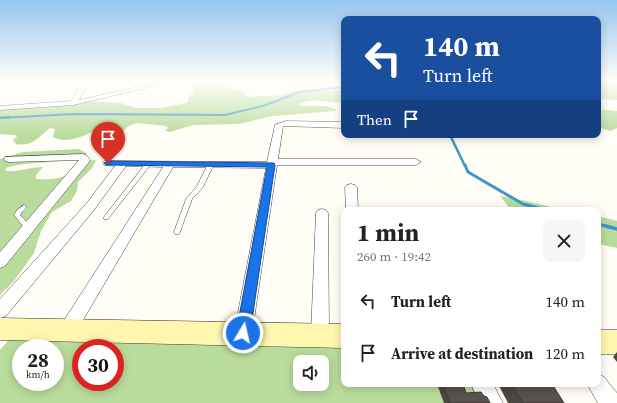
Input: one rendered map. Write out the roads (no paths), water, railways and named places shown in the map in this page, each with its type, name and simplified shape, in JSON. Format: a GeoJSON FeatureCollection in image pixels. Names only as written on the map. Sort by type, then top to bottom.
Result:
{"type":"FeatureCollection","features":[{"type":"Feature","properties":{"kind":"main road"},"geometry":{"type":"LineString","coordinates":[[0,329],[332,335]]}},
{"type":"Feature","properties":{"kind":"main road"},"geometry":{"type":"LineString","coordinates":[[601,342],[617,342]]}},
{"type":"Feature","properties":{"kind":"street"},"geometry":{"type":"LineString","coordinates":[[0,108],[73,103],[88,100]]}},
{"type":"Feature","properties":{"kind":"street"},"geometry":{"type":"LineString","coordinates":[[243,333],[271,163],[279,125],[341,125]]}},
{"type":"Feature","properties":{"kind":"street"},"geometry":{"type":"LineString","coordinates":[[278,131],[341,132]]}},
{"type":"Feature","properties":{"kind":"street"},"geometry":{"type":"LineString","coordinates":[[0,262],[85,160],[82,157],[76,157],[9,160]]}},
{"type":"Feature","properties":{"kind":"street"},"geometry":{"type":"LineString","coordinates":[[108,163],[211,164],[416,162]]}},
{"type":"Feature","properties":{"kind":"street"},"geometry":{"type":"LineString","coordinates":[[0,311],[90,207],[122,164]]}},
{"type":"Feature","properties":{"kind":"street"},"geometry":{"type":"LineString","coordinates":[[67,331],[170,164]]}},
{"type":"Feature","properties":{"kind":"street"},"geometry":{"type":"LineString","coordinates":[[351,187],[352,207]]}},
{"type":"Feature","properties":{"kind":"street"},"geometry":{"type":"LineString","coordinates":[[322,213],[332,335]]}},
{"type":"Feature","properties":{"kind":"street"},"geometry":{"type":"LineString","coordinates":[[484,387],[492,403]]}},
{"type":"Feature","properties":{"kind":"street"},"geometry":{"type":"LineString","coordinates":[[599,387],[611,403]]}},
{"type":"Feature","properties":{"kind":"lane"},"geometry":{"type":"LineString","coordinates":[[106,218],[148,164]]}},
{"type":"Feature","properties":{"kind":"lane"},"geometry":{"type":"LineString","coordinates":[[177,232],[190,199],[200,187],[211,164]]}},
{"type":"Feature","properties":{"kind":"lane"},"geometry":{"type":"LineString","coordinates":[[24,207],[17,215],[26,226],[26,230]]}},
{"type":"Feature","properties":{"kind":"waterway"},"geometry":{"type":"LineString","coordinates":[[9,117],[0,118],[73,114],[225,115],[266,105],[280,100]]}},
{"type":"Feature","properties":{"kind":"waterway"},"geometry":{"type":"LineString","coordinates":[[451,138],[465,166]]}},
{"type":"Feature","properties":{"kind":"waterway"},"geometry":{"type":"LineString","coordinates":[[465,165],[468,172],[523,204],[534,207]]}},
{"type":"Feature","properties":{"kind":"waterway"},"geometry":{"type":"LineString","coordinates":[[601,225],[609,227]]}},
{"type":"Feature","properties":{"kind":"waterway"},"geometry":{"type":"LineString","coordinates":[[606,226],[617,229]]}}]}
